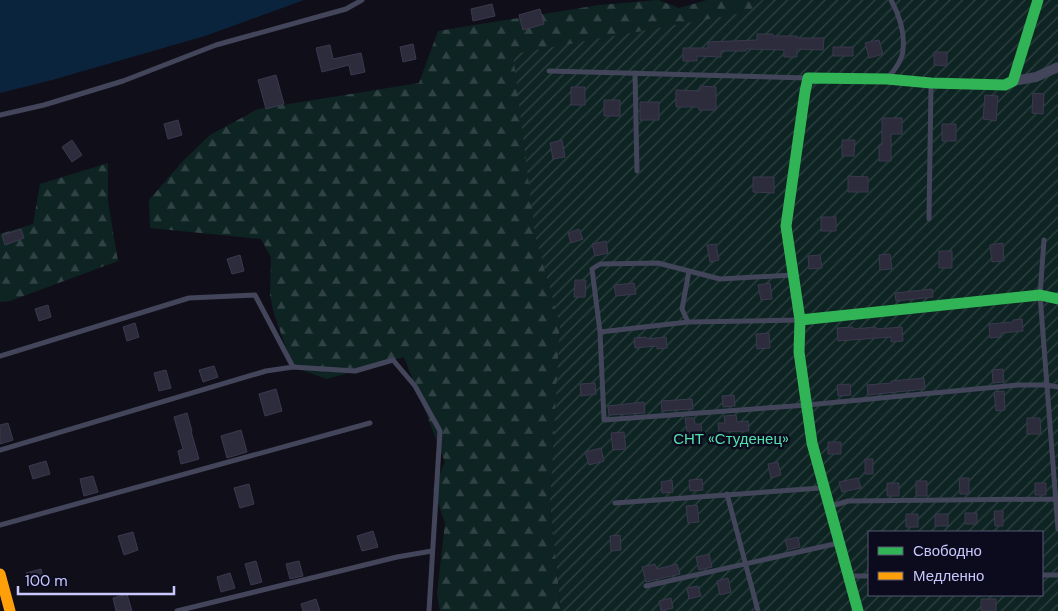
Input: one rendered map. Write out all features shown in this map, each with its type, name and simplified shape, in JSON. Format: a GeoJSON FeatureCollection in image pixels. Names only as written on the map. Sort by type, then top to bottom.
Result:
{"type":"FeatureCollection","features":[{"type":"Feature","properties":{"kind":"street"},"geometry":{"type":"LineString","coordinates":[[1013,81],[1038,0]]}},
{"type":"Feature","properties":{"kind":"street"},"geometry":{"type":"LineString","coordinates":[[858,611],[812,443],[799,352],[800,320],[786,226],[808,78],[887,79],[931,83],[1005,85],[1013,81],[1036,77],[1058,67]]}},
{"type":"Feature","properties":{"kind":"street"},"geometry":{"type":"LineString","coordinates":[[800,320],[1040,295],[1058,299]]}},
{"type":"Feature","properties":{"kind":"street"},"geometry":{"type":"LineString","coordinates":[[0,574],[10,611]]}},
{"type":"Feature","properties":{"kind":"lane"},"geometry":{"type":"LineString","coordinates":[[0,115],[44,105],[123,81],[216,45],[346,9],[362,0]]}},
{"type":"Feature","properties":{"kind":"lane"},"geometry":{"type":"LineString","coordinates":[[887,79],[898,65],[903,50],[902,31],[891,0]]}},
{"type":"Feature","properties":{"kind":"lane"},"geometry":{"type":"LineString","coordinates":[[549,70],[808,78]]}},
{"type":"Feature","properties":{"kind":"lane"},"geometry":{"type":"LineString","coordinates":[[635,73],[637,171]]}},
{"type":"Feature","properties":{"kind":"lane"},"geometry":{"type":"LineString","coordinates":[[929,219],[931,83]]}},
{"type":"Feature","properties":{"kind":"lane"},"geometry":{"type":"LineString","coordinates":[[1044,240],[1040,295],[1058,528]]}},
{"type":"Feature","properties":{"kind":"lane"},"geometry":{"type":"LineString","coordinates":[[793,275],[720,279],[658,263],[600,264],[592,269],[600,332],[604,420],[807,406],[1018,384],[1058,387]]}},
{"type":"Feature","properties":{"kind":"lane"},"geometry":{"type":"LineString","coordinates":[[688,322],[682,309],[689,271]]}},
{"type":"Feature","properties":{"kind":"lane"},"geometry":{"type":"LineString","coordinates":[[0,356],[190,298],[255,296],[293,367]]}},
{"type":"Feature","properties":{"kind":"lane"},"geometry":{"type":"LineString","coordinates":[[600,332],[688,322],[800,320]]}},
{"type":"Feature","properties":{"kind":"lane"},"geometry":{"type":"LineString","coordinates":[[0,450],[266,371],[293,367],[355,371],[394,360],[415,386],[440,431],[429,611]]}},
{"type":"Feature","properties":{"kind":"lane"},"geometry":{"type":"LineString","coordinates":[[0,525],[370,424]]}},
{"type":"Feature","properties":{"kind":"lane"},"geometry":{"type":"LineString","coordinates":[[1052,445],[1058,445]]}},
{"type":"Feature","properties":{"kind":"lane"},"geometry":{"type":"LineString","coordinates":[[615,503],[824,488]]}},
{"type":"Feature","properties":{"kind":"lane"},"geometry":{"type":"LineString","coordinates":[[727,494],[758,611]]}},
{"type":"Feature","properties":{"kind":"lane"},"geometry":{"type":"LineString","coordinates":[[830,507],[848,501],[1056,499]]}},
{"type":"Feature","properties":{"kind":"lane"},"geometry":{"type":"LineString","coordinates":[[646,586],[839,543]]}},
{"type":"Feature","properties":{"kind":"lane"},"geometry":{"type":"LineString","coordinates":[[176,611],[397,557],[432,551]]}},
{"type":"Feature","properties":{"kind":"lane"},"geometry":{"type":"LineString","coordinates":[[1043,575],[1058,575]]}},
{"type":"Feature","properties":{"kind":"lane"},"geometry":{"type":"LineString","coordinates":[[848,576],[868,576]]}},
{"type":"Feature","properties":{"kind":"green space"},"geometry":{"type":"Polygon","coordinates":[[[658,0],[679,8],[707,0],[762,0],[748,12],[535,235],[560,325],[550,502],[561,611],[440,611],[437,594],[445,523],[433,489],[445,462],[404,357],[327,379],[293,367],[274,314],[270,295],[271,257],[261,239],[150,228],[149,200],[182,162],[210,135],[258,109],[419,83],[438,31],[599,5],[658,0]]]}},
{"type":"Feature","properties":{"kind":"green space","name":"СНТ «Студенец»"},"geometry":{"type":"Polygon","coordinates":[[[762,0],[1058,0],[1058,611],[561,611],[550,502],[560,325],[535,235],[513,54],[748,12],[762,0]]]}},
{"type":"Feature","properties":{"kind":"green space"},"geometry":{"type":"Polygon","coordinates":[[[108,163],[108,202],[118,261],[10,301],[0,302],[0,234],[33,224],[40,184],[108,163]]]}},
{"type":"Feature","properties":{"kind":"water"},"geometry":{"type":"Polygon","coordinates":[[[0,0],[304,0],[205,36],[0,93],[0,0]]]}},
{"type":"Feature","properties":{"kind":"building"},"geometry":{"type":"Polygon","coordinates":[[[492,4],[495,16],[473,21],[471,9],[492,4]]]}},
{"type":"Feature","properties":{"kind":"building"},"geometry":{"type":"Polygon","coordinates":[[[540,9],[544,24],[523,30],[519,15],[540,9]]]}},
{"type":"Feature","properties":{"kind":"building"},"geometry":{"type":"Polygon","coordinates":[[[757,34],[797,36],[797,38],[824,38],[823,50],[797,49],[797,57],[784,57],[784,50],[746,49],[746,51],[721,51],[721,57],[697,56],[697,61],[683,61],[683,48],[708,48],[708,42],[757,40],[757,34]]]}},
{"type":"Feature","properties":{"kind":"building"},"geometry":{"type":"Polygon","coordinates":[[[879,40],[883,54],[869,58],[865,43],[879,40]]]}},
{"type":"Feature","properties":{"kind":"building"},"geometry":{"type":"Polygon","coordinates":[[[413,44],[416,59],[403,62],[400,47],[413,44]]]}},
{"type":"Feature","properties":{"kind":"building"},"geometry":{"type":"Polygon","coordinates":[[[330,45],[333,59],[361,53],[365,72],[351,75],[349,65],[322,72],[316,48],[330,45]]]}},
{"type":"Feature","properties":{"kind":"building"},"geometry":{"type":"Polygon","coordinates":[[[833,47],[853,47],[853,56],[833,56],[833,47]]]}},
{"type":"Feature","properties":{"kind":"building"},"geometry":{"type":"Polygon","coordinates":[[[934,52],[947,52],[947,66],[934,65],[934,52]]]}},
{"type":"Feature","properties":{"kind":"building"},"geometry":{"type":"Polygon","coordinates":[[[276,75],[284,104],[266,109],[258,80],[276,75]]]}},
{"type":"Feature","properties":{"kind":"building"},"geometry":{"type":"Polygon","coordinates":[[[700,86],[716,87],[716,110],[699,110],[699,107],[676,107],[676,90],[700,91],[700,86]]]}},
{"type":"Feature","properties":{"kind":"building"},"geometry":{"type":"Polygon","coordinates":[[[571,87],[585,87],[585,105],[571,105],[571,87]]]}},
{"type":"Feature","properties":{"kind":"building"},"geometry":{"type":"Polygon","coordinates":[[[1033,93],[1044,94],[1043,114],[1032,113],[1033,93]]]}},
{"type":"Feature","properties":{"kind":"building"},"geometry":{"type":"Polygon","coordinates":[[[985,95],[998,96],[996,121],[983,119],[985,95]]]}},
{"type":"Feature","properties":{"kind":"building"},"geometry":{"type":"Polygon","coordinates":[[[604,100],[620,100],[620,116],[604,116],[604,100]]]}},
{"type":"Feature","properties":{"kind":"building"},"geometry":{"type":"Polygon","coordinates":[[[640,102],[659,102],[659,120],[640,120],[640,102]]]}},
{"type":"Feature","properties":{"kind":"building"},"geometry":{"type":"Polygon","coordinates":[[[882,118],[902,118],[902,134],[891,134],[891,161],[879,161],[879,145],[882,145],[882,118]]]}},
{"type":"Feature","properties":{"kind":"building"},"geometry":{"type":"Polygon","coordinates":[[[178,120],[182,135],[168,139],[164,124],[178,120]]]}},
{"type":"Feature","properties":{"kind":"building"},"geometry":{"type":"Polygon","coordinates":[[[942,124],[956,124],[956,141],[942,141],[942,124]]]}},
{"type":"Feature","properties":{"kind":"building"},"geometry":{"type":"Polygon","coordinates":[[[72,140],[82,155],[72,162],[62,147],[72,140]]]}},
{"type":"Feature","properties":{"kind":"building"},"geometry":{"type":"Polygon","coordinates":[[[562,140],[565,157],[553,159],[550,143],[562,140]]]}},
{"type":"Feature","properties":{"kind":"building"},"geometry":{"type":"Polygon","coordinates":[[[842,140],[855,140],[854,156],[842,156],[842,140]]]}},
{"type":"Feature","properties":{"kind":"building"},"geometry":{"type":"Polygon","coordinates":[[[848,176],[868,177],[868,192],[848,192],[848,176]]]}},
{"type":"Feature","properties":{"kind":"building"},"geometry":{"type":"Polygon","coordinates":[[[753,177],[774,177],[774,193],[753,192],[753,177]]]}},
{"type":"Feature","properties":{"kind":"building"},"geometry":{"type":"Polygon","coordinates":[[[821,217],[836,217],[836,231],[821,231],[821,217]]]}},
{"type":"Feature","properties":{"kind":"building"},"geometry":{"type":"Polygon","coordinates":[[[21,229],[24,238],[5,245],[2,235],[21,229]]]}},
{"type":"Feature","properties":{"kind":"building"},"geometry":{"type":"Polygon","coordinates":[[[579,229],[583,239],[571,243],[568,233],[579,229]]]}},
{"type":"Feature","properties":{"kind":"building"},"geometry":{"type":"Polygon","coordinates":[[[606,241],[608,253],[595,256],[592,244],[606,241]]]}},
{"type":"Feature","properties":{"kind":"building"},"geometry":{"type":"Polygon","coordinates":[[[1003,243],[1004,261],[992,262],[990,245],[1003,243]]]}},
{"type":"Feature","properties":{"kind":"building"},"geometry":{"type":"Polygon","coordinates":[[[716,244],[719,260],[710,262],[707,245],[716,244]]]}},
{"type":"Feature","properties":{"kind":"building"},"geometry":{"type":"Polygon","coordinates":[[[939,251],[952,251],[952,268],[939,268],[939,251]]]}},
{"type":"Feature","properties":{"kind":"building"},"geometry":{"type":"Polygon","coordinates":[[[890,254],[892,269],[880,270],[879,255],[890,254]]]}},
{"type":"Feature","properties":{"kind":"building"},"geometry":{"type":"Polygon","coordinates":[[[240,255],[244,271],[232,274],[227,259],[240,255]]]}},
{"type":"Feature","properties":{"kind":"building"},"geometry":{"type":"Polygon","coordinates":[[[820,255],[822,268],[809,269],[808,256],[820,255]]]}},
{"type":"Feature","properties":{"kind":"building"},"geometry":{"type":"Polygon","coordinates":[[[575,280],[586,280],[585,297],[574,297],[575,280]]]}},
{"type":"Feature","properties":{"kind":"building"},"geometry":{"type":"Polygon","coordinates":[[[634,283],[636,294],[616,296],[614,285],[634,283]]]}},
{"type":"Feature","properties":{"kind":"building"},"geometry":{"type":"Polygon","coordinates":[[[770,283],[772,299],[761,300],[758,285],[770,283]]]}},
{"type":"Feature","properties":{"kind":"building"},"geometry":{"type":"Polygon","coordinates":[[[932,289],[933,297],[896,301],[895,293],[932,289]]]}},
{"type":"Feature","properties":{"kind":"building"},"geometry":{"type":"Polygon","coordinates":[[[48,305],[51,317],[39,321],[35,309],[48,305]]]}},
{"type":"Feature","properties":{"kind":"building"},"geometry":{"type":"Polygon","coordinates":[[[1022,319],[1023,331],[1001,333],[1001,337],[990,338],[989,324],[1013,322],[1013,320],[1022,319]]]}},
{"type":"Feature","properties":{"kind":"building"},"geometry":{"type":"Polygon","coordinates":[[[135,323],[139,337],[127,341],[123,327],[135,323]]]}},
{"type":"Feature","properties":{"kind":"building"},"geometry":{"type":"Polygon","coordinates":[[[853,327],[853,329],[902,327],[903,341],[891,342],[891,337],[838,341],[837,328],[853,327]]]}},
{"type":"Feature","properties":{"kind":"building"},"geometry":{"type":"Polygon","coordinates":[[[769,333],[770,348],[757,349],[756,334],[769,333]]]}},
{"type":"Feature","properties":{"kind":"building"},"geometry":{"type":"Polygon","coordinates":[[[646,337],[647,339],[666,337],[667,348],[657,349],[657,346],[635,348],[634,338],[646,337]]]}},
{"type":"Feature","properties":{"kind":"building"},"geometry":{"type":"Polygon","coordinates":[[[214,366],[218,377],[203,382],[199,370],[214,366]]]}},
{"type":"Feature","properties":{"kind":"building"},"geometry":{"type":"Polygon","coordinates":[[[1003,369],[1004,382],[993,383],[992,370],[1003,369]]]}},
{"type":"Feature","properties":{"kind":"building"},"geometry":{"type":"Polygon","coordinates":[[[166,370],[171,388],[159,391],[154,373],[166,370]]]}},
{"type":"Feature","properties":{"kind":"building"},"geometry":{"type":"Polygon","coordinates":[[[924,378],[925,389],[868,395],[867,385],[924,378]]]}},
{"type":"Feature","properties":{"kind":"building"},"geometry":{"type":"Polygon","coordinates":[[[595,383],[596,394],[581,396],[580,384],[595,383]]]}},
{"type":"Feature","properties":{"kind":"building"},"geometry":{"type":"Polygon","coordinates":[[[850,384],[851,395],[838,396],[837,385],[850,384]]]}},
{"type":"Feature","properties":{"kind":"building"},"geometry":{"type":"Polygon","coordinates":[[[276,389],[282,411],[265,416],[259,394],[276,389]]]}},
{"type":"Feature","properties":{"kind":"building"},"geometry":{"type":"Polygon","coordinates":[[[1004,391],[1005,410],[996,411],[994,392],[1004,391]]]}},
{"type":"Feature","properties":{"kind":"building"},"geometry":{"type":"Polygon","coordinates":[[[734,395],[735,406],[723,407],[722,396],[734,395]]]}},
{"type":"Feature","properties":{"kind":"building"},"geometry":{"type":"Polygon","coordinates":[[[692,399],[693,409],[662,411],[661,401],[692,399]]]}},
{"type":"Feature","properties":{"kind":"building"},"geometry":{"type":"Polygon","coordinates":[[[644,402],[645,413],[609,415],[608,406],[644,402]]]}},
{"type":"Feature","properties":{"kind":"building"},"geometry":{"type":"Polygon","coordinates":[[[187,413],[199,459],[181,464],[178,451],[183,449],[174,417],[187,413]]]}},
{"type":"Feature","properties":{"kind":"building"},"geometry":{"type":"Polygon","coordinates":[[[736,415],[737,422],[748,421],[749,431],[719,432],[718,423],[725,423],[724,416],[736,415]]]}},
{"type":"Feature","properties":{"kind":"building"},"geometry":{"type":"Polygon","coordinates":[[[685,418],[694,418],[695,424],[701,424],[702,436],[688,438],[685,418]]]}},
{"type":"Feature","properties":{"kind":"building"},"geometry":{"type":"Polygon","coordinates":[[[1027,418],[1040,418],[1041,434],[1027,434],[1027,418]]]}},
{"type":"Feature","properties":{"kind":"building"},"geometry":{"type":"Polygon","coordinates":[[[8,423],[13,440],[0,444],[0,425],[8,423]]]}},
{"type":"Feature","properties":{"kind":"building"},"geometry":{"type":"Polygon","coordinates":[[[241,430],[247,452],[227,458],[221,436],[241,430]]]}},
{"type":"Feature","properties":{"kind":"building"},"geometry":{"type":"Polygon","coordinates":[[[624,432],[626,449],[613,450],[611,433],[624,432]]]}},
{"type":"Feature","properties":{"kind":"building"},"geometry":{"type":"Polygon","coordinates":[[[828,442],[841,442],[841,454],[828,454],[828,442]]]}},
{"type":"Feature","properties":{"kind":"building"},"geometry":{"type":"Polygon","coordinates":[[[601,448],[604,461],[589,465],[585,452],[601,448]]]}},
{"type":"Feature","properties":{"kind":"building"},"geometry":{"type":"Polygon","coordinates":[[[865,459],[873,459],[873,474],[865,474],[865,459]]]}},
{"type":"Feature","properties":{"kind":"building"},"geometry":{"type":"Polygon","coordinates":[[[46,461],[50,474],[33,479],[29,466],[46,461]]]}},
{"type":"Feature","properties":{"kind":"building"},"geometry":{"type":"Polygon","coordinates":[[[778,462],[781,475],[771,478],[768,464],[778,462]]]}},
{"type":"Feature","properties":{"kind":"building"},"geometry":{"type":"Polygon","coordinates":[[[93,476],[98,492],[84,496],[80,479],[93,476]]]}},
{"type":"Feature","properties":{"kind":"building"},"geometry":{"type":"Polygon","coordinates":[[[858,478],[861,488],[842,492],[839,482],[858,478]]]}},
{"type":"Feature","properties":{"kind":"building"},"geometry":{"type":"Polygon","coordinates":[[[959,478],[969,478],[969,494],[960,494],[959,478]]]}},
{"type":"Feature","properties":{"kind":"building"},"geometry":{"type":"Polygon","coordinates":[[[702,479],[703,490],[690,491],[689,480],[702,479]]]}},
{"type":"Feature","properties":{"kind":"building"},"geometry":{"type":"Polygon","coordinates":[[[672,480],[673,492],[662,493],[661,482],[672,480]]]}},
{"type":"Feature","properties":{"kind":"building"},"geometry":{"type":"Polygon","coordinates":[[[916,481],[927,481],[927,496],[916,496],[916,481]]]}},
{"type":"Feature","properties":{"kind":"building"},"geometry":{"type":"Polygon","coordinates":[[[887,483],[899,483],[899,496],[887,496],[887,483]]]}},
{"type":"Feature","properties":{"kind":"building"},"geometry":{"type":"Polygon","coordinates":[[[1035,483],[1046,483],[1046,495],[1035,495],[1035,483]]]}},
{"type":"Feature","properties":{"kind":"building"},"geometry":{"type":"Polygon","coordinates":[[[249,484],[254,504],[240,508],[234,488],[249,484]]]}},
{"type":"Feature","properties":{"kind":"building"},"geometry":{"type":"Polygon","coordinates":[[[697,505],[699,522],[688,523],[686,506],[697,505]]]}},
{"type":"Feature","properties":{"kind":"building"},"geometry":{"type":"Polygon","coordinates":[[[994,511],[1003,511],[1003,526],[995,526],[994,511]]]}},
{"type":"Feature","properties":{"kind":"building"},"geometry":{"type":"Polygon","coordinates":[[[965,513],[977,513],[977,524],[965,524],[965,513]]]}},
{"type":"Feature","properties":{"kind":"building"},"geometry":{"type":"Polygon","coordinates":[[[906,514],[918,514],[918,527],[906,527],[906,514]]]}},
{"type":"Feature","properties":{"kind":"building"},"geometry":{"type":"Polygon","coordinates":[[[935,514],[948,514],[948,526],[935,526],[935,514]]]}},
{"type":"Feature","properties":{"kind":"building"},"geometry":{"type":"Polygon","coordinates":[[[373,531],[378,547],[362,551],[357,536],[373,531]]]}},
{"type":"Feature","properties":{"kind":"building"},"geometry":{"type":"Polygon","coordinates":[[[133,532],[138,550],[124,555],[118,536],[133,532]]]}},
{"type":"Feature","properties":{"kind":"building"},"geometry":{"type":"Polygon","coordinates":[[[620,535],[621,550],[611,551],[610,536],[620,535]]]}},
{"type":"Feature","properties":{"kind":"building"},"geometry":{"type":"Polygon","coordinates":[[[798,537],[800,547],[788,550],[785,540],[798,537]]]}},
{"type":"Feature","properties":{"kind":"building"},"geometry":{"type":"Polygon","coordinates":[[[709,554],[712,567],[699,570],[696,557],[709,554]]]}},
{"type":"Feature","properties":{"kind":"building"},"geometry":{"type":"Polygon","coordinates":[[[256,561],[262,582],[251,585],[245,564],[256,561]]]}},
{"type":"Feature","properties":{"kind":"building"},"geometry":{"type":"Polygon","coordinates":[[[299,561],[303,576],[290,579],[286,564],[299,561]]]}},
{"type":"Feature","properties":{"kind":"building"},"geometry":{"type":"Polygon","coordinates":[[[655,564],[657,569],[677,564],[680,574],[646,582],[642,567],[655,564]]]}},
{"type":"Feature","properties":{"kind":"building"},"geometry":{"type":"Polygon","coordinates":[[[41,569],[44,580],[30,584],[26,573],[41,569]]]}},
{"type":"Feature","properties":{"kind":"building"},"geometry":{"type":"Polygon","coordinates":[[[230,573],[235,588],[221,592],[217,577],[230,573]]]}},
{"type":"Feature","properties":{"kind":"building"},"geometry":{"type":"Polygon","coordinates":[[[728,578],[731,592],[720,595],[717,581],[728,578]]]}},
{"type":"Feature","properties":{"kind":"building"},"geometry":{"type":"Polygon","coordinates":[[[698,586],[701,596],[689,599],[687,588],[698,586]]]}},
{"type":"Feature","properties":{"kind":"building"},"geometry":{"type":"Polygon","coordinates":[[[127,594],[132,611],[116,611],[113,598],[127,594]]]}},
{"type":"Feature","properties":{"kind":"building"},"geometry":{"type":"Polygon","coordinates":[[[671,598],[673,608],[661,611],[659,601],[671,598]]]}},
{"type":"Feature","properties":{"kind":"building"},"geometry":{"type":"Polygon","coordinates":[[[316,599],[320,611],[303,611],[301,604],[316,599]]]}},
{"type":"Feature","properties":{"kind":"building"},"geometry":{"type":"Polygon","coordinates":[[[981,599],[996,599],[996,611],[981,611],[981,599]]]}},
{"type":"Feature","properties":{"kind":"traffic: fast"},"geometry":{"type":"LineString","coordinates":[[800,320],[786,226],[808,78],[887,79],[931,83],[1005,85],[1013,81],[1038,0]]}},
{"type":"Feature","properties":{"kind":"traffic: fast"},"geometry":{"type":"LineString","coordinates":[[858,611],[812,443],[799,352],[800,320],[1040,295],[1058,299]]}},
{"type":"Feature","properties":{"kind":"traffic: slow"},"geometry":{"type":"LineString","coordinates":[[0,574],[10,611]]}}]}
